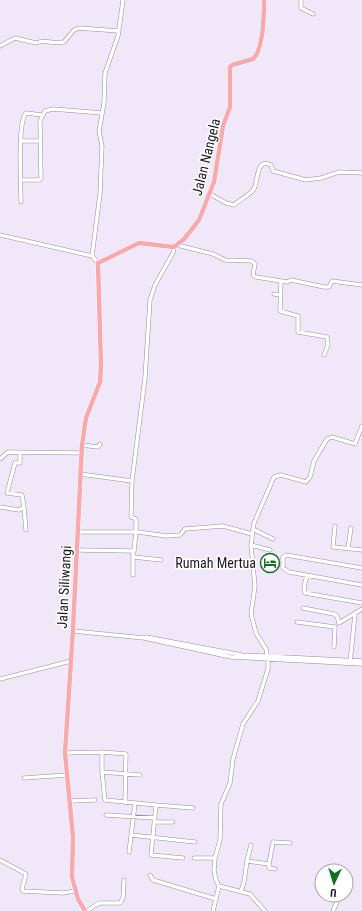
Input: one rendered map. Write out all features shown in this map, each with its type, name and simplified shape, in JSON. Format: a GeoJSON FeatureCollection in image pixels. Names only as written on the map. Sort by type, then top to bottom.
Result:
{"type":"FeatureCollection","features":[{"type":"Feature","properties":{"kind":"main road","name":"Jalan Nangela"},"geometry":{"type":"LineString","coordinates":[[176,246],[196,225],[210,194],[217,172],[223,126],[230,107],[230,67],[232,65],[253,59],[256,56],[260,42],[264,0]]}},
{"type":"Feature","properties":{"kind":"main road"},"geometry":{"type":"LineString","coordinates":[[98,263],[139,243],[176,246]]}},
{"type":"Feature","properties":{"kind":"main road","name":"Jalan Siliwangi"},"geometry":{"type":"LineString","coordinates":[[86,911],[74,891],[72,877],[73,842],[65,752],[73,630],[82,444],[86,418],[98,390],[101,371],[98,263]]}},
{"type":"Feature","properties":{"kind":"street"},"geometry":{"type":"LineString","coordinates":[[92,256],[100,194],[102,146],[99,131],[105,73],[114,50],[119,31],[123,0]]}},
{"type":"Feature","properties":{"kind":"street"},"geometry":{"type":"LineString","coordinates":[[296,0],[301,1],[301,8],[313,14]]}},
{"type":"Feature","properties":{"kind":"street"},"geometry":{"type":"LineString","coordinates":[[0,46],[15,38],[36,43],[42,40],[56,43],[64,42],[74,30],[79,28],[119,31]]}},
{"type":"Feature","properties":{"kind":"street"},"geometry":{"type":"LineString","coordinates":[[22,202],[21,141],[23,117],[25,114],[42,115],[50,110],[102,113]]}},
{"type":"Feature","properties":{"kind":"street"},"geometry":{"type":"LineString","coordinates":[[21,180],[39,180],[41,178],[40,121],[42,115]]}},
{"type":"Feature","properties":{"kind":"street"},"geometry":{"type":"LineString","coordinates":[[21,141],[41,141]]}},
{"type":"Feature","properties":{"kind":"street"},"geometry":{"type":"LineString","coordinates":[[210,194],[226,203],[234,205],[253,190],[259,169],[262,165],[267,164],[271,165],[273,171],[303,180],[321,178],[339,172],[362,173]]}},
{"type":"Feature","properties":{"kind":"street"},"geometry":{"type":"LineString","coordinates":[[0,235],[92,256],[98,263]]}},
{"type":"Feature","properties":{"kind":"street"},"geometry":{"type":"LineString","coordinates":[[133,575],[136,518],[131,517],[132,481],[145,378],[150,300],[155,285],[176,246],[213,254],[225,260],[252,261],[255,264],[253,275],[255,277],[287,282],[291,280],[324,287],[329,287],[332,281],[362,285]]}},
{"type":"Feature","properties":{"kind":"street"},"geometry":{"type":"LineString","coordinates":[[281,281],[280,311],[298,316],[297,331],[327,337],[328,345],[324,355]]}},
{"type":"Feature","properties":{"kind":"street"},"geometry":{"type":"LineString","coordinates":[[274,294],[281,295]]}},
{"type":"Feature","properties":{"kind":"street"},"geometry":{"type":"LineString","coordinates":[[212,911],[219,886],[215,877],[215,858],[220,840],[221,804],[230,783],[234,755],[245,720],[262,693],[268,658],[252,622],[251,607],[255,586],[251,545],[252,531],[274,477],[281,475],[306,482],[310,477],[314,461],[327,439],[332,437],[355,444],[362,426]]}},
{"type":"Feature","properties":{"kind":"street"},"geometry":{"type":"LineString","coordinates":[[82,444],[98,447],[100,444]]}},
{"type":"Feature","properties":{"kind":"street"},"geometry":{"type":"LineString","coordinates":[[0,459],[6,452],[82,453]]}},
{"type":"Feature","properties":{"kind":"street"},"geometry":{"type":"LineString","coordinates":[[20,452],[20,463],[15,463],[7,493],[22,495],[26,530]]}},
{"type":"Feature","properties":{"kind":"street"},"geometry":{"type":"LineString","coordinates":[[80,474],[132,481]]}},
{"type":"Feature","properties":{"kind":"street"},"geometry":{"type":"LineString","coordinates":[[0,507],[19,510],[24,507]]}},
{"type":"Feature","properties":{"kind":"street"},"geometry":{"type":"LineString","coordinates":[[78,532],[136,532],[166,536],[180,535],[185,529],[211,526],[252,531],[273,539]]}},
{"type":"Feature","properties":{"kind":"street"},"geometry":{"type":"LineString","coordinates":[[335,526],[332,545],[362,550]]}},
{"type":"Feature","properties":{"kind":"street"},"geometry":{"type":"LineString","coordinates":[[348,548],[351,528]]}},
{"type":"Feature","properties":{"kind":"street"},"geometry":{"type":"LineString","coordinates":[[251,545],[270,550]]}},
{"type":"Feature","properties":{"kind":"street"},"geometry":{"type":"LineString","coordinates":[[77,550],[134,551]]}},
{"type":"Feature","properties":{"kind":"street"},"geometry":{"type":"LineString","coordinates":[[362,568],[286,555],[283,556],[283,568],[289,572],[362,585]]}},
{"type":"Feature","properties":{"kind":"street"},"geometry":{"type":"LineString","coordinates":[[134,557],[161,560]]}},
{"type":"Feature","properties":{"kind":"street"},"geometry":{"type":"LineString","coordinates":[[307,576],[304,586],[305,593],[362,603]]}},
{"type":"Feature","properties":{"kind":"street"},"geometry":{"type":"LineString","coordinates":[[302,608],[334,614],[337,616],[340,623]]}},
{"type":"Feature","properties":{"kind":"street"},"geometry":{"type":"LineString","coordinates":[[297,622],[335,626],[362,609]]}},
{"type":"Feature","properties":{"kind":"street"},"geometry":{"type":"LineString","coordinates":[[350,662],[355,614]]}},
{"type":"Feature","properties":{"kind":"street"},"geometry":{"type":"LineString","coordinates":[[334,647],[335,626]]}},
{"type":"Feature","properties":{"kind":"street"},"geometry":{"type":"LineString","coordinates":[[73,630],[144,636],[222,652],[268,658],[350,662],[362,664]]}},
{"type":"Feature","properties":{"kind":"street"},"geometry":{"type":"LineString","coordinates":[[0,679],[71,661]]}},
{"type":"Feature","properties":{"kind":"street"},"geometry":{"type":"LineString","coordinates":[[350,662],[362,661]]}},
{"type":"Feature","properties":{"kind":"street"},"geometry":{"type":"LineString","coordinates":[[65,752],[126,753],[125,803]]}},
{"type":"Feature","properties":{"kind":"street"},"geometry":{"type":"LineString","coordinates":[[102,752],[102,772],[105,800],[135,804],[193,808]]}},
{"type":"Feature","properties":{"kind":"street"},"geometry":{"type":"LineString","coordinates":[[102,772],[140,775]]}},
{"type":"Feature","properties":{"kind":"street"},"geometry":{"type":"LineString","coordinates":[[24,778],[67,775]]}},
{"type":"Feature","properties":{"kind":"street"},"geometry":{"type":"LineString","coordinates":[[70,801],[95,800]]}},
{"type":"Feature","properties":{"kind":"street"},"geometry":{"type":"LineString","coordinates":[[129,852],[135,804]]}},
{"type":"Feature","properties":{"kind":"street"},"geometry":{"type":"LineString","coordinates":[[156,805],[151,855],[183,858]]}},
{"type":"Feature","properties":{"kind":"street"},"geometry":{"type":"LineString","coordinates":[[106,815],[133,816],[172,822]]}},
{"type":"Feature","properties":{"kind":"street"},"geometry":{"type":"LineString","coordinates":[[130,835],[195,842]]}},
{"type":"Feature","properties":{"kind":"street"},"geometry":{"type":"LineString","coordinates":[[275,869],[269,868],[273,842],[290,843]]}},
{"type":"Feature","properties":{"kind":"street"},"geometry":{"type":"LineString","coordinates":[[241,891],[251,845]]}},
{"type":"Feature","properties":{"kind":"street"},"geometry":{"type":"LineString","coordinates":[[194,858],[215,858]]}},
{"type":"Feature","properties":{"kind":"street"},"geometry":{"type":"LineString","coordinates":[[0,860],[26,874],[22,889],[23,891],[63,893],[74,891]]}},
{"type":"Feature","properties":{"kind":"street"},"geometry":{"type":"LineString","coordinates":[[247,861],[269,864]]}},
{"type":"Feature","properties":{"kind":"street"},"geometry":{"type":"LineString","coordinates":[[150,875],[153,880],[216,899]]}},
{"type":"Feature","properties":{"kind":"street"},"geometry":{"type":"LineString","coordinates":[[86,911],[100,903],[120,903],[124,893],[124,880]]}},
{"type":"Feature","properties":{"kind":"street"},"geometry":{"type":"LineString","coordinates":[[219,886],[241,891],[252,896],[265,911]]}},
{"type":"Feature","properties":{"kind":"place","name":"Rumah Mertua"},"geometry":{"type":"Point","coordinates":[270,563]}}]}
